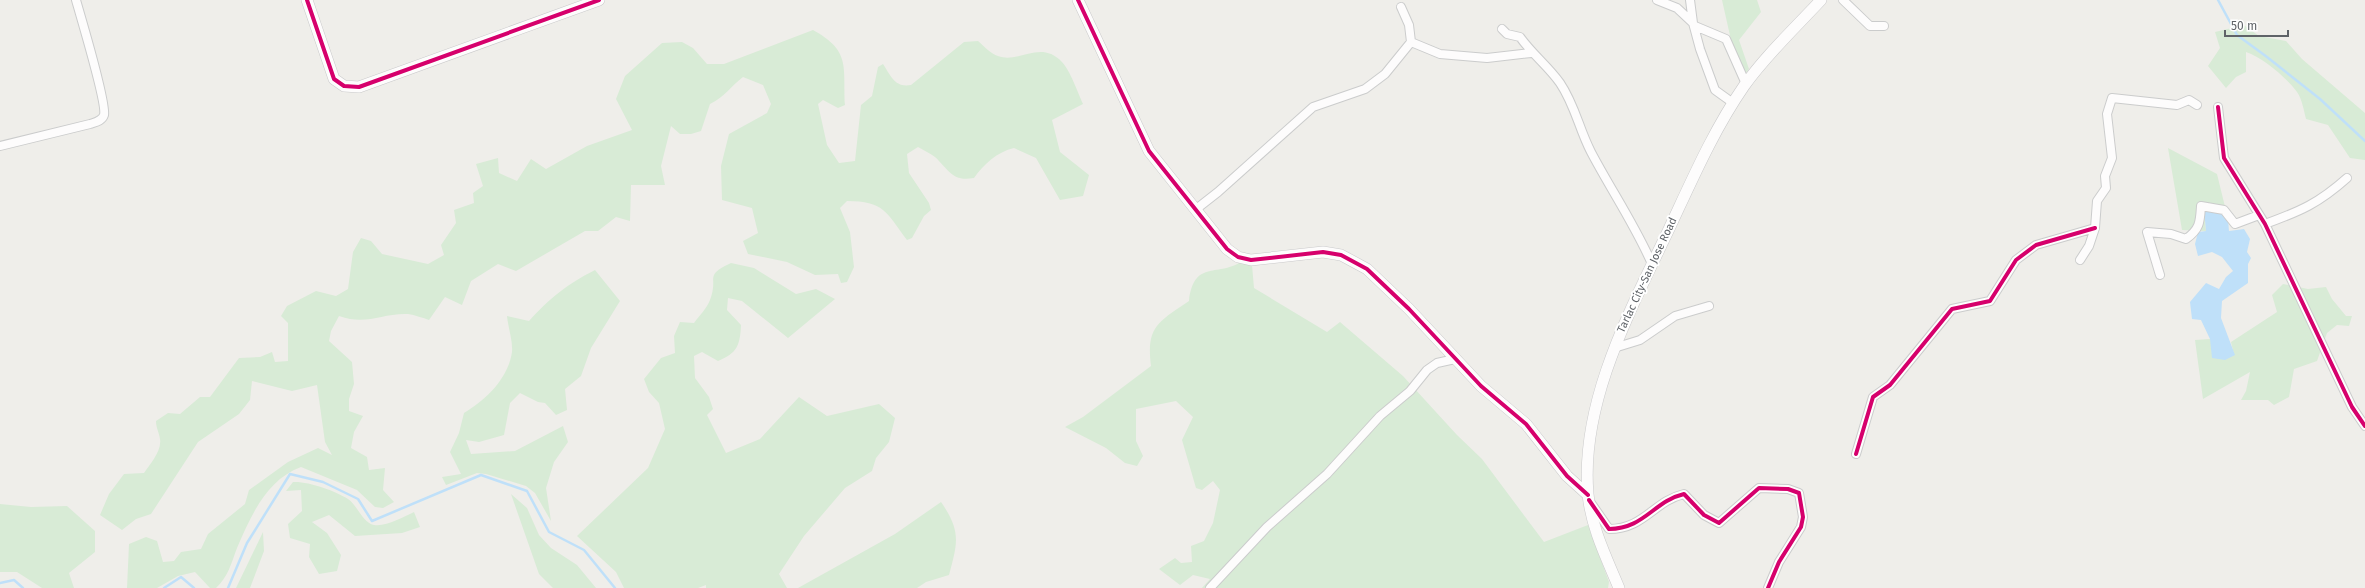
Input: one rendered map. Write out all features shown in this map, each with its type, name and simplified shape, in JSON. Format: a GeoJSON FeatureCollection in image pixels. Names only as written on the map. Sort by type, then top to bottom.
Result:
{"type":"FeatureCollection","features":[{"type":"Feature","properties":{"kind":"street"},"geometry":{"type":"LineString","coordinates":[[0,146],[90,124],[101,120],[104,116],[105,110],[99,83],[76,0]]}},
{"type":"Feature","properties":{"kind":"street"},"geometry":{"type":"LineString","coordinates":[[307,0],[334,79],[344,86],[359,87],[599,0]]}},
{"type":"Feature","properties":{"kind":"street"},"geometry":{"type":"LineString","coordinates":[[1078,0],[1142,140],[1159,165],[1227,249],[1245,260],[1257,260],[1306,252],[1323,252],[1341,255],[1358,263],[1381,281],[1487,392],[1526,424],[1567,476],[1588,497],[1609,529],[1621,529],[1646,518],[1670,498],[1684,494],[1704,515],[1719,523],[1759,488],[1788,489],[1799,493],[1803,517],[1801,527],[1779,562],[1768,588]]}},
{"type":"Feature","properties":{"kind":"street"},"geometry":{"type":"LineString","coordinates":[[1657,0],[1677,8],[1694,24],[1726,39],[1746,84]]}},
{"type":"Feature","properties":{"kind":"street"},"geometry":{"type":"LineString","coordinates":[[1690,0],[1700,50],[1715,90],[1733,103]]}},
{"type":"Feature","properties":{"kind":"street","name":"Tarlac City-San Jose Road"},"geometry":{"type":"LineString","coordinates":[[1619,588],[1598,533],[1588,497],[1588,469],[1592,430],[1604,379],[1614,348],[1690,181],[1733,103],[1746,84],[1821,0]]}},
{"type":"Feature","properties":{"kind":"street"},"geometry":{"type":"LineString","coordinates":[[1843,0],[1870,26],[1884,26]]}},
{"type":"Feature","properties":{"kind":"street"},"geometry":{"type":"LineString","coordinates":[[1195,210],[1218,192],[1313,107],[1365,89],[1385,74],[1411,42],[1409,25],[1401,7]]}},
{"type":"Feature","properties":{"kind":"street"},"geometry":{"type":"LineString","coordinates":[[1502,29],[1507,34],[1520,37],[1531,53],[1559,82],[1574,107],[1590,150],[1641,239],[1652,264]]}},
{"type":"Feature","properties":{"kind":"street"},"geometry":{"type":"LineString","coordinates":[[1411,42],[1440,54],[1479,57],[1531,53]]}},
{"type":"Feature","properties":{"kind":"street"},"geometry":{"type":"LineString","coordinates":[[2080,260],[2089,246],[2095,228],[2097,201],[2106,188],[2105,176],[2112,158],[2107,114],[2112,98],[2177,105],[2190,100],[2197,105]]}},
{"type":"Feature","properties":{"kind":"street"},"geometry":{"type":"LineString","coordinates":[[2218,107],[2224,158],[2265,224],[2352,408],[2365,426]]}},
{"type":"Feature","properties":{"kind":"street"},"geometry":{"type":"LineString","coordinates":[[2265,224],[2309,208],[2330,194],[2347,178]]}},
{"type":"Feature","properties":{"kind":"street"},"geometry":{"type":"LineString","coordinates":[[2160,275],[2147,232],[2161,232],[2186,239],[2195,232],[2200,225],[2200,206],[2224,210],[2235,224],[2259,214]]}},
{"type":"Feature","properties":{"kind":"street"},"geometry":{"type":"LineString","coordinates":[[1856,454],[1873,397],[1890,385],[1952,309],[1990,301],[2016,260],[2036,245],[2095,228]]}},
{"type":"Feature","properties":{"kind":"street"},"geometry":{"type":"LineString","coordinates":[[1614,348],[1640,340],[1675,316],[1710,306]]}},
{"type":"Feature","properties":{"kind":"street"},"geometry":{"type":"LineString","coordinates":[[1210,588],[1262,532],[1316,485],[1380,416],[1410,391],[1427,370],[1437,363],[1455,359]]}},
{"type":"Feature","properties":{"kind":"green space"},"geometry":{"type":"Polygon","coordinates":[[[1722,0],[1757,0],[1761,12],[1739,40],[1749,69],[1740,80],[1722,0]]]}},
{"type":"Feature","properties":{"kind":"green space"},"geometry":{"type":"Polygon","coordinates":[[[2244,25],[2259,36],[2286,41],[2302,59],[2365,113],[2365,160],[2350,158],[2328,125],[2306,119],[2303,105],[2297,92],[2287,80],[2274,69],[2253,55],[2246,52],[2246,72],[2236,77],[2226,88],[2208,66],[2220,48],[2215,32],[2244,25]]]}},
{"type":"Feature","properties":{"kind":"green space"},"geometry":{"type":"Polygon","coordinates":[[[813,30],[834,45],[839,53],[844,70],[845,105],[838,108],[823,100],[818,104],[827,145],[839,163],[855,161],[861,105],[872,96],[878,67],[883,64],[891,77],[897,83],[901,85],[911,85],[964,42],[978,41],[993,54],[1006,58],[1038,52],[1046,52],[1054,55],[1068,70],[1083,104],[1052,120],[1060,152],[1089,175],[1083,196],[1060,200],[1036,158],[1014,148],[1002,152],[991,159],[974,178],[967,179],[956,177],[935,157],[918,147],[907,154],[909,173],[929,203],[931,210],[924,216],[912,238],[907,240],[889,215],[877,206],[869,203],[847,201],[840,208],[850,232],[854,267],[847,282],[841,283],[838,274],[815,275],[787,262],[748,254],[743,241],[758,233],[752,208],[722,200],[721,166],[729,134],[767,113],[771,104],[763,85],[743,77],[724,95],[710,104],[701,131],[691,134],[680,134],[671,126],[661,166],[665,185],[631,185],[630,221],[616,217],[598,231],[585,231],[516,271],[498,264],[471,281],[462,305],[445,297],[429,320],[408,314],[358,320],[339,316],[331,331],[329,341],[352,362],[354,384],[349,399],[349,411],[363,416],[354,432],[351,448],[367,457],[369,470],[385,468],[383,490],[394,502],[383,508],[375,507],[357,490],[301,467],[278,481],[261,500],[248,524],[226,575],[216,588],[210,588],[195,572],[178,576],[157,588],[127,588],[129,544],[146,537],[157,541],[163,562],[174,561],[181,552],[201,549],[208,534],[245,504],[249,490],[288,462],[318,448],[332,455],[325,442],[317,385],[292,391],[252,381],[250,400],[239,414],[198,442],[151,514],[136,519],[122,530],[100,515],[109,494],[124,474],[144,473],[155,457],[160,444],[156,421],[168,413],[180,414],[200,397],[210,397],[239,358],[260,357],[272,352],[275,362],[288,361],[288,323],[281,316],[287,306],[316,291],[336,296],[348,289],[353,252],[361,238],[371,241],[382,254],[428,264],[444,255],[441,245],[456,223],[454,210],[474,203],[473,193],[483,186],[476,164],[498,158],[499,173],[517,181],[531,159],[546,169],[587,146],[632,130],[616,99],[625,76],[662,43],[682,42],[693,48],[707,64],[724,64],[813,30]]]}},
{"type":"Feature","properties":{"kind":"green space"},"geometry":{"type":"Polygon","coordinates":[[[2168,148],[2217,174],[2228,219],[2204,209],[2206,231],[2182,230],[2168,148]]]}},
{"type":"Feature","properties":{"kind":"green space"},"geometry":{"type":"Polygon","coordinates":[[[1241,262],[1252,265],[1254,288],[1327,332],[1340,322],[1403,376],[1457,435],[1482,459],[1544,542],[1588,525],[1609,582],[1608,588],[1202,588],[1210,579],[1193,575],[1180,585],[1159,569],[1175,558],[1181,563],[1192,562],[1191,546],[1204,541],[1213,523],[1220,490],[1213,481],[1202,490],[1196,488],[1182,440],[1193,417],[1176,401],[1136,409],[1136,441],[1143,456],[1137,466],[1125,463],[1106,448],[1065,427],[1083,417],[1151,366],[1150,342],[1156,327],[1169,315],[1189,301],[1192,288],[1196,280],[1201,275],[1241,262]]]}},
{"type":"Feature","properties":{"kind":"green space"},"geometry":{"type":"Polygon","coordinates":[[[731,263],[754,268],[796,294],[816,289],[835,299],[788,338],[742,301],[728,298],[727,310],[741,325],[740,338],[736,348],[729,355],[718,361],[702,352],[694,356],[695,378],[709,397],[713,409],[707,415],[726,453],[760,439],[799,397],[827,416],[879,404],[895,418],[889,442],[876,458],[872,471],[845,488],[804,536],[779,574],[787,588],[706,588],[706,585],[698,588],[624,588],[616,572],[577,536],[648,468],[665,429],[659,403],[649,392],[644,379],[661,358],[675,353],[674,336],[680,322],[694,323],[709,303],[714,274],[722,267],[731,263]]]}},
{"type":"Feature","properties":{"kind":"green space"},"geometry":{"type":"Polygon","coordinates":[[[595,270],[620,301],[591,348],[581,376],[565,389],[567,410],[556,415],[545,403],[538,402],[520,393],[510,403],[504,435],[479,442],[466,440],[471,454],[515,451],[563,426],[568,442],[554,462],[546,488],[551,521],[535,493],[526,486],[486,474],[477,473],[446,485],[442,477],[461,474],[450,452],[459,433],[464,413],[480,402],[495,388],[510,362],[512,348],[507,316],[529,321],[559,292],[595,270]]]}},
{"type":"Feature","properties":{"kind":"green space"},"geometry":{"type":"Polygon","coordinates":[[[2283,284],[2308,289],[2326,287],[2332,299],[2346,316],[2352,316],[2349,326],[2337,325],[2327,333],[2317,361],[2294,369],[2289,397],[2274,405],[2268,400],[2241,400],[2246,391],[2250,372],[2203,399],[2195,340],[2210,339],[2234,355],[2231,342],[2277,312],[2272,295],[2283,284]]]}},
{"type":"Feature","properties":{"kind":"green space"},"geometry":{"type":"Polygon","coordinates":[[[293,482],[314,485],[343,496],[351,502],[370,524],[384,525],[414,512],[420,527],[402,533],[355,536],[329,515],[312,522],[327,533],[341,555],[337,571],[319,574],[309,557],[310,544],[290,538],[288,524],[302,511],[301,490],[286,491],[293,482]]]}},
{"type":"Feature","properties":{"kind":"green space"},"geometry":{"type":"Polygon","coordinates":[[[511,494],[527,508],[539,535],[551,548],[577,565],[596,588],[553,588],[539,574],[511,494]]]}},
{"type":"Feature","properties":{"kind":"green space"},"geometry":{"type":"Polygon","coordinates":[[[941,502],[952,521],[956,537],[956,545],[949,575],[926,582],[917,588],[798,588],[895,534],[941,502]]]}},
{"type":"Feature","properties":{"kind":"green space"},"geometry":{"type":"Polygon","coordinates":[[[0,504],[31,507],[67,506],[95,531],[95,552],[69,573],[74,588],[42,588],[17,572],[0,572],[0,504]]]}},
{"type":"Feature","properties":{"kind":"green space"},"geometry":{"type":"Polygon","coordinates":[[[263,532],[264,551],[250,588],[236,588],[263,532]]]}},
{"type":"Feature","properties":{"kind":"water"},"geometry":{"type":"Polygon","coordinates":[[[2204,209],[2217,210],[2228,219],[2229,231],[2244,229],[2250,239],[2247,252],[2251,258],[2248,264],[2248,283],[2222,301],[2221,318],[2235,355],[2225,360],[2212,358],[2210,339],[2201,320],[2192,319],[2190,302],[2206,283],[2219,289],[2226,277],[2233,271],[2222,257],[2212,252],[2198,256],[2195,244],[2198,232],[2206,231],[2204,209]]]}},
{"type":"Feature","properties":{"kind":"waterway"},"geometry":{"type":"LineString","coordinates":[[2218,0],[2237,35],[2320,99],[2365,141]]}},
{"type":"Feature","properties":{"kind":"waterway"},"geometry":{"type":"LineString","coordinates":[[228,588],[247,543],[290,474],[323,482],[358,499],[372,521],[481,475],[527,491],[549,532],[584,550],[615,588]]}},
{"type":"Feature","properties":{"kind":"waterway"},"geometry":{"type":"LineString","coordinates":[[164,588],[181,577],[194,588]]}},
{"type":"Feature","properties":{"kind":"waterway"},"geometry":{"type":"LineString","coordinates":[[0,583],[14,580],[23,588]]}},
{"type":"Feature","properties":{"kind":"cycle path"},"geometry":{"type":"LineString","coordinates":[[307,0],[334,79],[344,86],[359,87],[599,0]]}},
{"type":"Feature","properties":{"kind":"cycle path"},"geometry":{"type":"LineString","coordinates":[[1078,0],[1149,151],[1227,249],[1238,257],[1251,260],[1323,252],[1341,255],[1367,269],[1409,309],[1481,386],[1526,424],[1567,476],[1588,495]]}},
{"type":"Feature","properties":{"kind":"cycle path"},"geometry":{"type":"LineString","coordinates":[[2218,107],[2224,158],[2265,224],[2352,407],[2365,426]]}},
{"type":"Feature","properties":{"kind":"cycle path"},"geometry":{"type":"LineString","coordinates":[[1856,454],[1873,397],[1890,385],[1952,309],[1990,301],[2016,260],[2036,245],[2095,228]]}},
{"type":"Feature","properties":{"kind":"cycle path"},"geometry":{"type":"LineString","coordinates":[[1589,500],[1609,529],[1631,525],[1665,502],[1684,494],[1704,515],[1719,523],[1759,488],[1788,489],[1799,493],[1803,517],[1801,527],[1779,562],[1768,588]]}}]}
